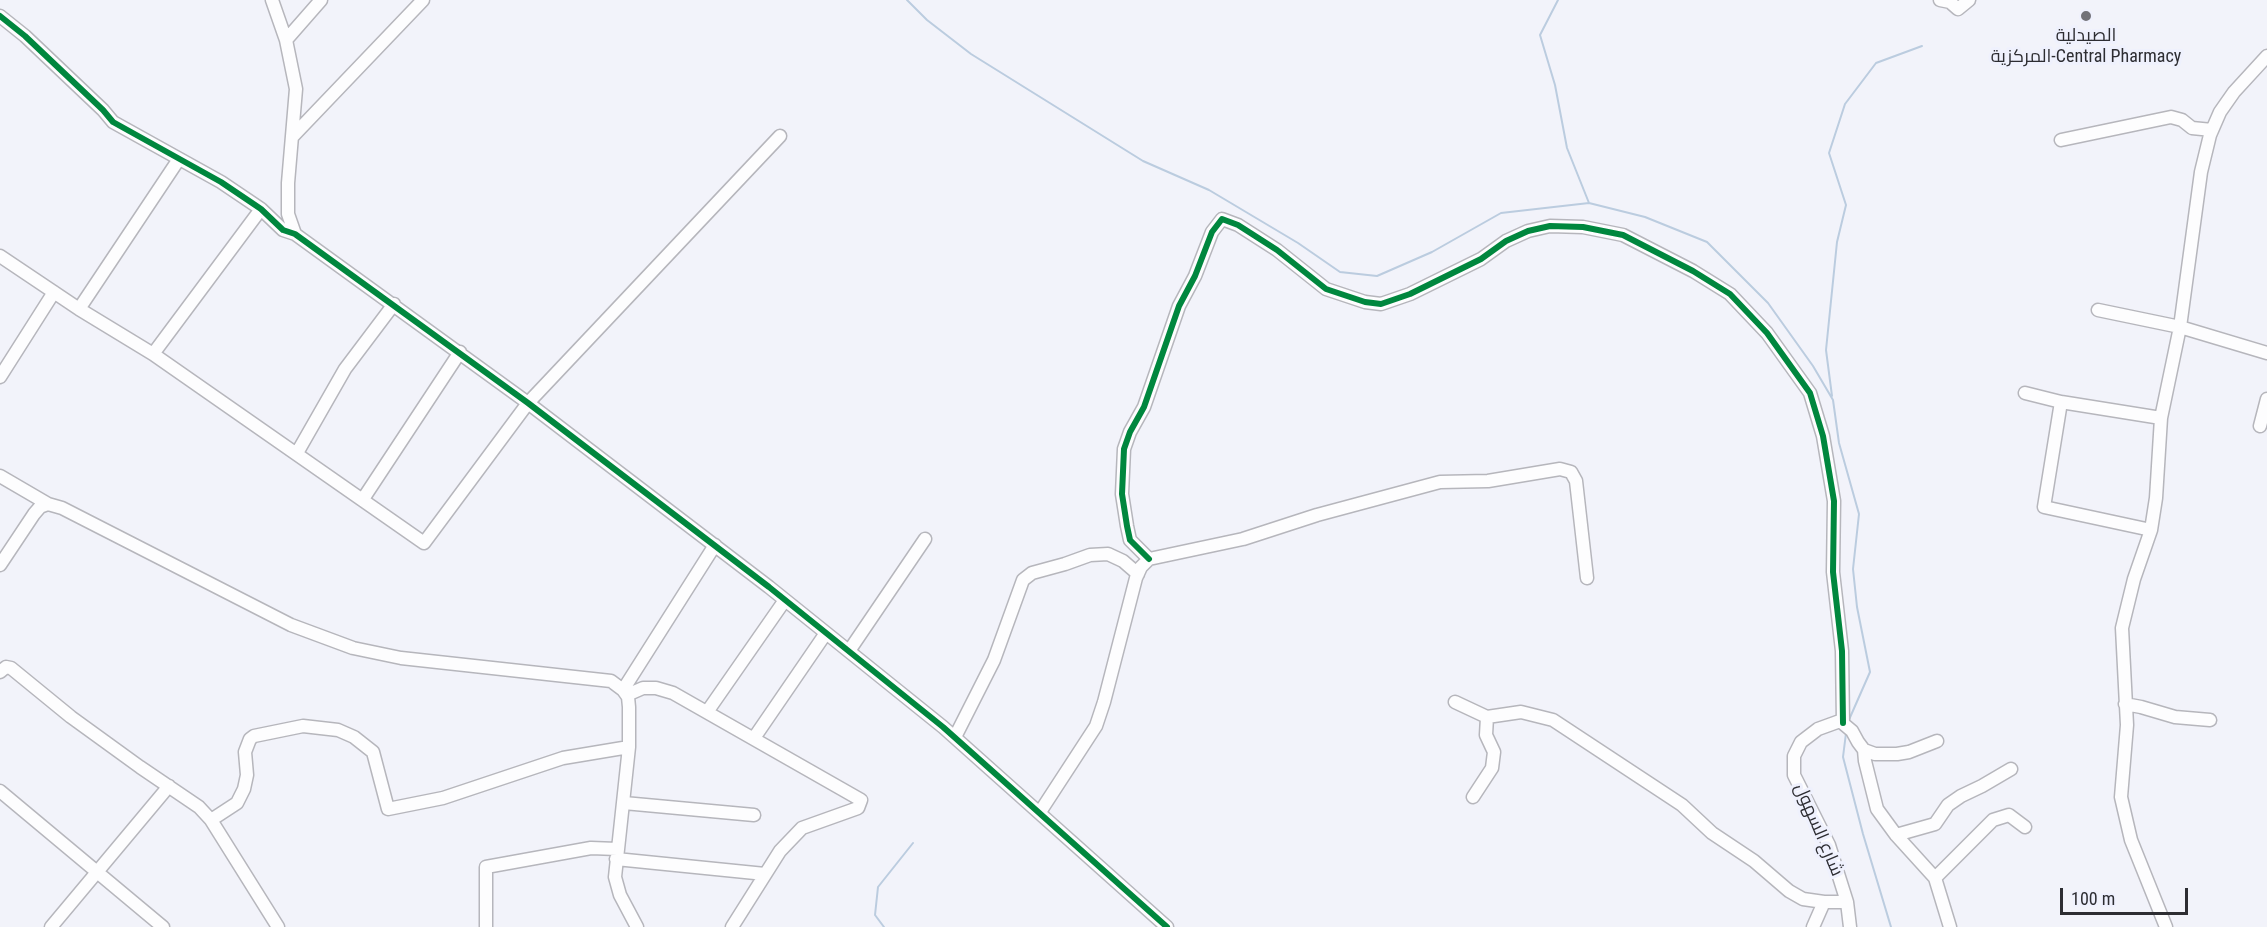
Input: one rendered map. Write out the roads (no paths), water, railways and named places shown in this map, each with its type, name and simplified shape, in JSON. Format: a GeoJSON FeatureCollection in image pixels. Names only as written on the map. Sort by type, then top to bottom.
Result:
{"type":"FeatureCollection","features":[{"type":"Feature","properties":{"kind":"street"},"geometry":{"type":"LineString","coordinates":[[272,0],[286,40],[296,89],[288,183],[288,214],[295,234]]}},
{"type":"Feature","properties":{"kind":"street"},"geometry":{"type":"LineString","coordinates":[[286,40],[321,0]]}},
{"type":"Feature","properties":{"kind":"street"},"geometry":{"type":"LineString","coordinates":[[292,136],[423,0]]}},
{"type":"Feature","properties":{"kind":"street"},"geometry":{"type":"LineString","coordinates":[[1940,0],[1950,2],[1959,9],[1969,0]]}},
{"type":"Feature","properties":{"kind":"street"},"geometry":{"type":"LineString","coordinates":[[0,16],[26,36],[113,122],[221,182],[261,209],[283,230],[295,234],[460,352],[715,545],[955,737],[1167,927]]}},
{"type":"Feature","properties":{"kind":"street"},"geometry":{"type":"LineString","coordinates":[[2166,927],[2132,840],[2121,797],[2127,724],[2122,628],[2134,579],[2151,530],[2156,498],[2161,418],[2180,327],[2201,172],[2212,130],[2226,101],[2267,56]]}},
{"type":"Feature","properties":{"kind":"street"},"geometry":{"type":"LineString","coordinates":[[2061,140],[2172,117],[2182,120],[2192,128],[2212,130]]}},
{"type":"Feature","properties":{"kind":"street"},"geometry":{"type":"LineString","coordinates":[[0,256],[79,309],[153,354],[424,543],[528,403],[780,136]]}},
{"type":"Feature","properties":{"kind":"street"},"geometry":{"type":"LineString","coordinates":[[79,309],[179,159]]}},
{"type":"Feature","properties":{"kind":"street"},"geometry":{"type":"LineString","coordinates":[[153,354],[261,209]]}},
{"type":"Feature","properties":{"kind":"street"},"geometry":{"type":"LineString","coordinates":[[1149,560],[1130,540],[1128,532],[1122,494],[1124,449],[1130,432],[1144,407],[1179,306],[1195,276],[1212,232],[1222,219],[1238,225],[1277,250],[1326,289],[1365,302],[1381,304],[1420,289],[1481,259],[1506,241],[1528,231],[1551,226],[1583,227],[1623,235],[1693,271],[1730,294],[1767,333],[1810,393],[1823,436],[1834,501],[1833,572],[1842,651],[1841,722],[1852,731],[1864,750],[1877,809],[1896,835],[1935,878],[1950,927]]}},
{"type":"Feature","properties":{"kind":"street"},"geometry":{"type":"LineString","coordinates":[[0,377],[54,292]]}},
{"type":"Feature","properties":{"kind":"street"},"geometry":{"type":"LineString","coordinates":[[297,453],[345,369],[394,304]]}},
{"type":"Feature","properties":{"kind":"street"},"geometry":{"type":"LineString","coordinates":[[2098,310],[2180,327],[2267,353]]}},
{"type":"Feature","properties":{"kind":"street"},"geometry":{"type":"LineString","coordinates":[[363,499],[460,352]]}},
{"type":"Feature","properties":{"kind":"street"},"geometry":{"type":"LineString","coordinates":[[2025,393],[2061,402],[2161,418]]}},
{"type":"Feature","properties":{"kind":"street"},"geometry":{"type":"LineString","coordinates":[[2260,426],[2267,399]]}},
{"type":"Feature","properties":{"kind":"street"},"geometry":{"type":"LineString","coordinates":[[2061,402],[2044,507],[2151,530]]}},
{"type":"Feature","properties":{"kind":"street"},"geometry":{"type":"LineString","coordinates":[[1040,812],[1096,726],[1138,574],[1149,560],[1243,539],[1317,515],[1440,482],[1488,481],[1560,470],[1571,472],[1576,481],[1587,578]]}},
{"type":"Feature","properties":{"kind":"street"},"geometry":{"type":"LineString","coordinates":[[0,476],[48,504],[62,508],[291,625],[353,648],[436,663],[611,681],[625,693],[629,707],[629,747],[615,877],[620,895],[637,927]]}},
{"type":"Feature","properties":{"kind":"street"},"geometry":{"type":"LineString","coordinates":[[0,565],[34,514],[40,507],[48,504]]}},
{"type":"Feature","properties":{"kind":"street"},"geometry":{"type":"LineString","coordinates":[[849,651],[925,539]]}},
{"type":"Feature","properties":{"kind":"street"},"geometry":{"type":"LineString","coordinates":[[625,693],[715,545]]}},
{"type":"Feature","properties":{"kind":"street"},"geometry":{"type":"LineString","coordinates":[[955,737],[994,660],[1023,580],[1032,573],[1090,555],[1108,554],[1123,561],[1138,574]]}},
{"type":"Feature","properties":{"kind":"street"},"geometry":{"type":"LineString","coordinates":[[707,712],[785,600]]}},
{"type":"Feature","properties":{"kind":"street"},"geometry":{"type":"LineString","coordinates":[[754,738],[826,633]]}},
{"type":"Feature","properties":{"kind":"street"},"geometry":{"type":"LineString","coordinates":[[0,672],[6,667],[11,668],[71,717],[199,807],[211,820],[278,927]]}},
{"type":"Feature","properties":{"kind":"street"},"geometry":{"type":"LineString","coordinates":[[625,693],[643,688],[656,688],[673,693],[861,800],[858,808],[802,828],[780,851],[732,927]]}},
{"type":"Feature","properties":{"kind":"street"},"geometry":{"type":"LineString","coordinates":[[1455,702],[1487,717],[1521,712],[1558,723],[1682,805],[1712,833],[1754,861],[1789,891],[1803,899],[1847,903]]}},
{"type":"Feature","properties":{"kind":"street"},"geometry":{"type":"LineString","coordinates":[[2126,704],[2175,717],[2210,720]]}},
{"type":"Feature","properties":{"kind":"street"},"geometry":{"type":"LineString","coordinates":[[1473,797],[1492,768],[1494,752],[1486,735],[1487,717]]}},
{"type":"Feature","properties":{"kind":"street","name":"شارع السهول"},"geometry":{"type":"LineString","coordinates":[[1841,722],[1818,729],[1801,742],[1794,756],[1794,775],[1829,845],[1847,903],[1850,927]]}},
{"type":"Feature","properties":{"kind":"street"},"geometry":{"type":"LineString","coordinates":[[211,820],[237,803],[244,789],[247,775],[245,752],[250,739],[254,736],[303,726],[338,730],[354,737],[373,752],[388,809],[442,798],[563,758],[629,747]]}},
{"type":"Feature","properties":{"kind":"street"},"geometry":{"type":"LineString","coordinates":[[1864,750],[1875,754],[1897,754],[1937,741]]}},
{"type":"Feature","properties":{"kind":"street"},"geometry":{"type":"LineString","coordinates":[[1896,835],[1935,824],[1948,805],[2011,769]]}},
{"type":"Feature","properties":{"kind":"street"},"geometry":{"type":"LineString","coordinates":[[51,927],[169,786]]}},
{"type":"Feature","properties":{"kind":"street"},"geometry":{"type":"LineString","coordinates":[[0,791],[163,927]]}},
{"type":"Feature","properties":{"kind":"street"},"geometry":{"type":"LineString","coordinates":[[624,803],[754,815]]}},
{"type":"Feature","properties":{"kind":"street"},"geometry":{"type":"LineString","coordinates":[[1935,878],[1993,820],[2009,815],[2025,827]]}},
{"type":"Feature","properties":{"kind":"street"},"geometry":{"type":"LineString","coordinates":[[486,927],[486,867],[591,848],[617,854],[765,874]]}},
{"type":"Feature","properties":{"kind":"street"},"geometry":{"type":"LineString","coordinates":[[1813,927],[1824,902]]}},
{"type":"Feature","properties":{"kind":"waterway"},"geometry":{"type":"LineString","coordinates":[[907,0],[927,20],[971,54],[1143,161],[1209,190],[1298,243],[1340,272],[1377,276],[1432,252],[1501,213],[1589,203],[1645,217],[1707,242],[1768,303],[1813,366],[1833,400],[1839,443],[1859,514],[1853,569],[1857,607],[1870,672],[1848,722]]}},
{"type":"Feature","properties":{"kind":"waterway"},"geometry":{"type":"LineString","coordinates":[[1558,0],[1540,35],[1555,85],[1567,148],[1589,203]]}},
{"type":"Feature","properties":{"kind":"waterway"},"geometry":{"type":"LineString","coordinates":[[1832,396],[1826,350],[1837,242],[1846,205],[1829,153],[1845,104],[1876,63],[1922,46]]}},
{"type":"Feature","properties":{"kind":"waterway"},"geometry":{"type":"LineString","coordinates":[[1846,733],[1843,757],[1891,927]]}},
{"type":"Feature","properties":{"kind":"waterway"},"geometry":{"type":"LineString","coordinates":[[884,927],[875,915],[878,887],[913,843]]}},
{"type":"Feature","properties":{"kind":"place","name":"الصيدلية المركزية-Central Pharmacy"},"geometry":{"type":"Point","coordinates":[2086,16]}}]}
